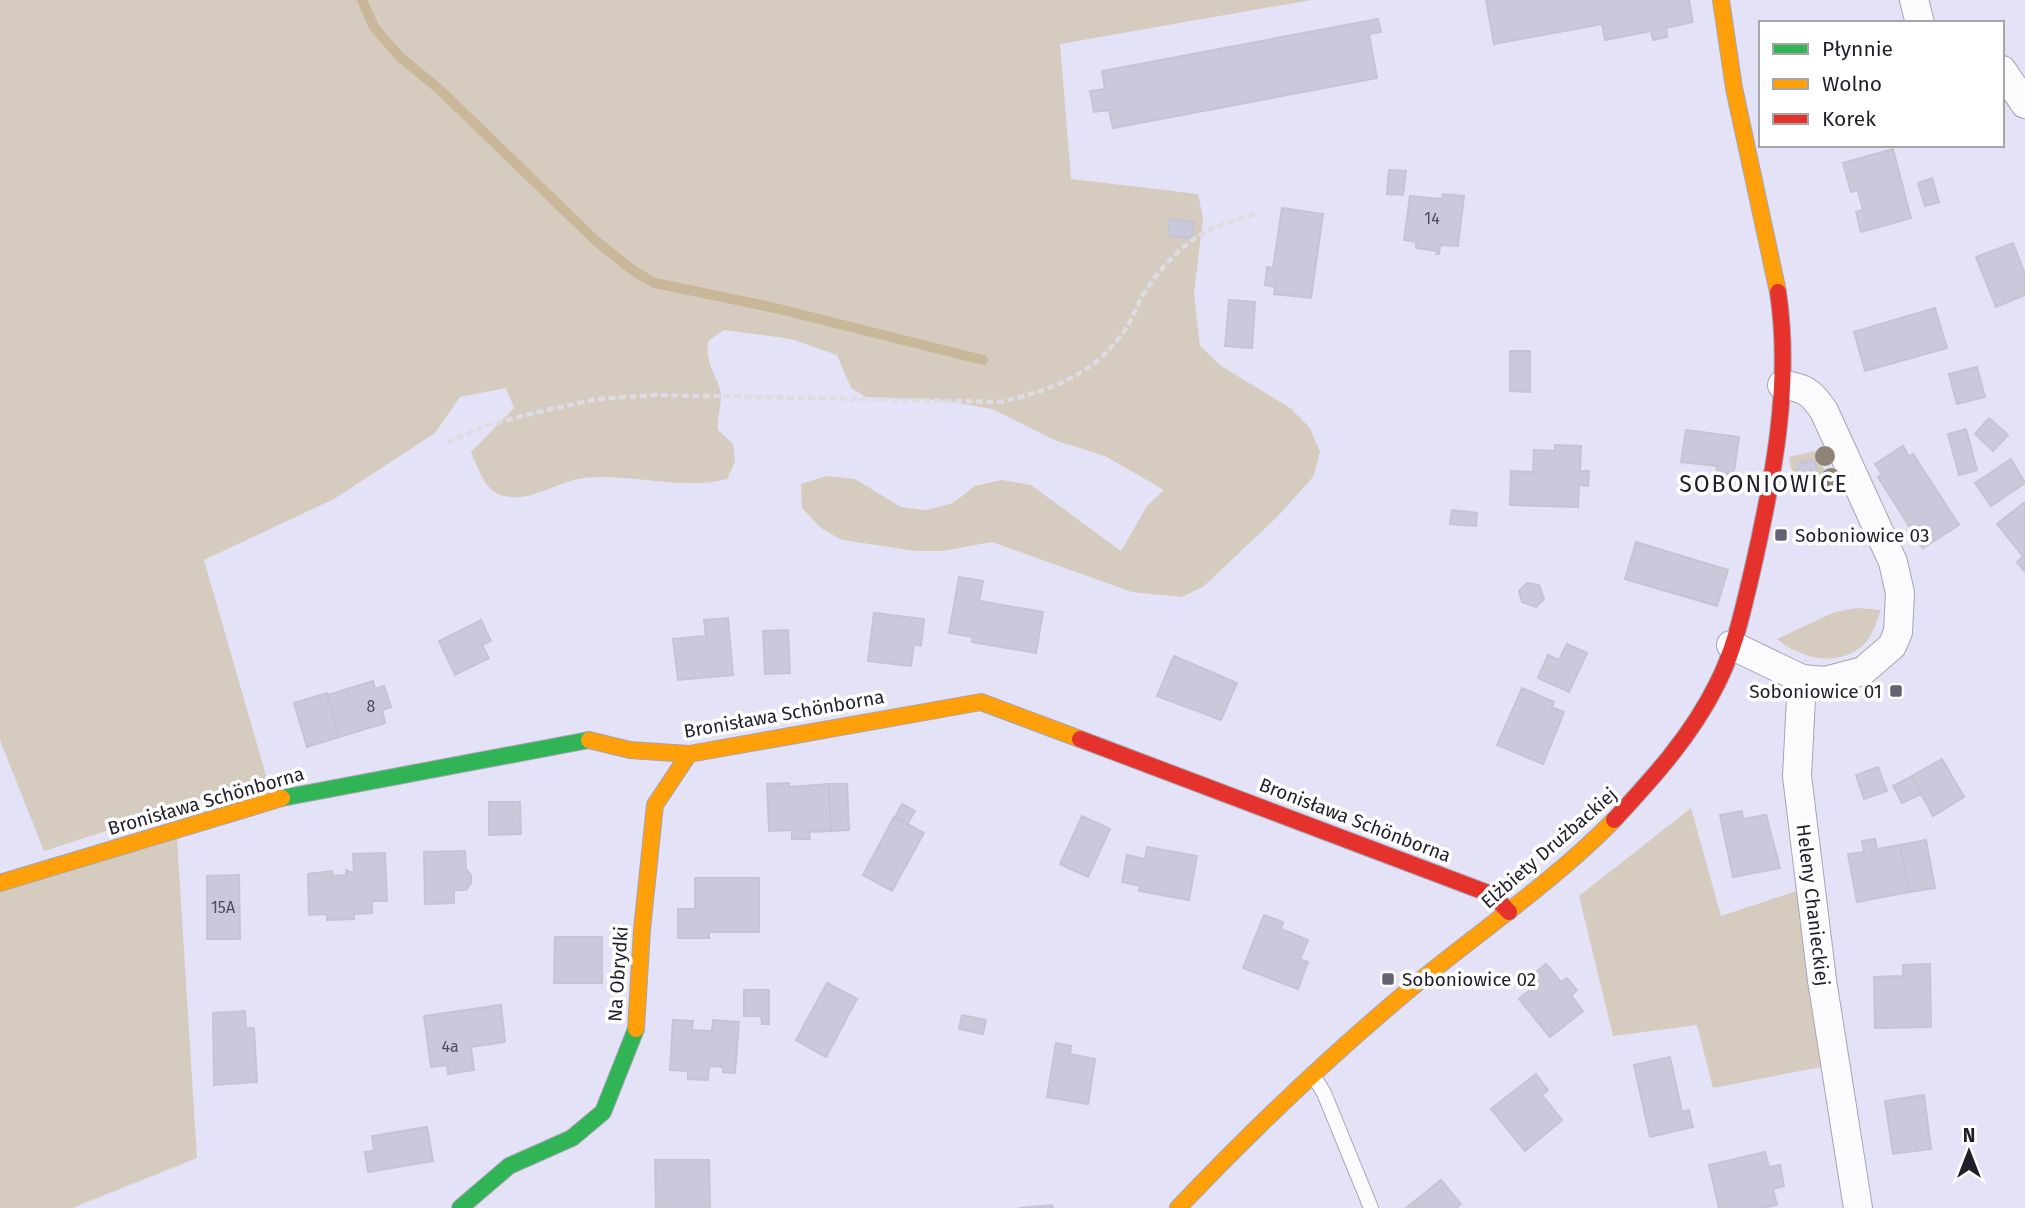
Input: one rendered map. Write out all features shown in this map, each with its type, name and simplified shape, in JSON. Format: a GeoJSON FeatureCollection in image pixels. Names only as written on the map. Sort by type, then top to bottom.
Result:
{"type":"FeatureCollection","features":[{"type":"Feature","properties":{"kind":"street","name":"Elżbiety Drużbackiej"},"geometry":{"type":"LineString","coordinates":[[1178,1208],[1390,1006],[1508,912],[1639,796],[1717,684],[1731,645],[1766,506],[1782,385],[1778,302],[1753,141],[1727,52],[1721,0]]}},
{"type":"Feature","properties":{"kind":"street"},"geometry":{"type":"LineString","coordinates":[[1914,0],[1919,21]]}},
{"type":"Feature","properties":{"kind":"street"},"geometry":{"type":"LineString","coordinates":[[2004,73],[2025,104]]}},
{"type":"Feature","properties":{"kind":"street"},"geometry":{"type":"LineString","coordinates":[[1731,645],[1802,679],[1825,681],[1863,671],[1879,660],[1892,646],[1898,632],[1900,593],[1893,562],[1824,411],[1804,387],[1782,385]]}},
{"type":"Feature","properties":{"kind":"street","name":"Heleny Chanieckiej"},"geometry":{"type":"LineString","coordinates":[[1802,679],[1797,776],[1822,980],[1858,1208]]}},
{"type":"Feature","properties":{"kind":"street","name":"Bronisława Schönborna"},"geometry":{"type":"LineString","coordinates":[[0,883],[285,797],[589,740],[630,750],[689,754],[981,702],[1493,895],[1508,912]]}},
{"type":"Feature","properties":{"kind":"street","name":"Na Obrydki"},"geometry":{"type":"LineString","coordinates":[[460,1208],[509,1166],[572,1138],[603,1112],[636,1032],[642,929],[655,805],[689,754]]}},
{"type":"Feature","properties":{"kind":"lane"},"geometry":{"type":"LineString","coordinates":[[1314,1076],[1324,1093],[1371,1208]]}},
{"type":"Feature","properties":{"kind":"path"},"geometry":{"type":"LineString","coordinates":[[447,442],[488,425],[597,399],[656,395],[1001,402],[1051,390],[1090,366],[1123,333],[1146,291],[1180,248],[1220,223],[1256,214]]}},
{"type":"Feature","properties":{"kind":"shaded area"},"geometry":{"type":"Polygon","coordinates":[[[0,0],[1311,0],[1060,44],[1071,179],[1198,194],[1203,218],[1194,294],[1200,346],[1221,366],[1290,408],[1310,428],[1320,452],[1313,477],[1278,516],[1203,587],[1181,597],[1132,592],[992,542],[942,551],[917,551],[842,540],[821,528],[802,508],[801,484],[827,476],[855,479],[901,507],[927,510],[953,503],[975,486],[1002,480],[1031,485],[1121,551],[1147,506],[1164,490],[1105,456],[1054,440],[992,409],[940,400],[866,397],[851,388],[837,355],[791,339],[724,330],[708,341],[709,359],[721,396],[718,430],[733,444],[735,462],[727,479],[710,482],[675,483],[583,478],[533,495],[501,495],[486,483],[471,452],[514,408],[506,388],[460,397],[435,433],[334,499],[204,560],[267,779],[44,851],[0,740],[0,0]]]}},
{"type":"Feature","properties":{"kind":"shaded area"},"geometry":{"type":"Polygon","coordinates":[[[1820,450],[1827,486],[1819,483],[1814,461],[1797,464],[1802,486],[1796,491],[1789,457],[1820,450]]]}},
{"type":"Feature","properties":{"kind":"shaded area"},"geometry":{"type":"Polygon","coordinates":[[[1857,608],[1881,610],[1867,641],[1846,655],[1834,658],[1810,656],[1777,639],[1835,612],[1857,608]]]}},
{"type":"Feature","properties":{"kind":"shaded area"},"geometry":{"type":"Polygon","coordinates":[[[1691,808],[1721,916],[1800,890],[1821,1067],[1713,1088],[1697,1025],[1613,1036],[1579,896],[1691,808]]]}},
{"type":"Feature","properties":{"kind":"shaded area"},"geometry":{"type":"Polygon","coordinates":[[[177,839],[197,1158],[72,1208],[0,1208],[0,890],[177,839]]]}},
{"type":"Feature","properties":{"kind":"building"},"geometry":{"type":"Polygon","coordinates":[[[1486,0],[1689,0],[1693,22],[1666,28],[1667,37],[1653,40],[1651,31],[1605,40],[1602,24],[1494,44],[1486,0]]]}},
{"type":"Feature","properties":{"kind":"building"},"geometry":{"type":"Polygon","coordinates":[[[1378,19],[1381,32],[1369,34],[1377,78],[1113,128],[1109,110],[1094,112],[1090,91],[1105,89],[1102,71],[1378,19]]]}},
{"type":"Feature","properties":{"kind":"building"},"geometry":{"type":"Polygon","coordinates":[[[1893,149],[1911,218],[1861,232],[1856,212],[1863,210],[1858,190],[1851,192],[1843,163],[1893,149]]]}},
{"type":"Feature","properties":{"kind":"building"},"geometry":{"type":"Polygon","coordinates":[[[1389,170],[1406,171],[1403,195],[1387,194],[1389,170]]]}},
{"type":"Feature","properties":{"kind":"building"},"geometry":{"type":"Polygon","coordinates":[[[1932,178],[1939,202],[1925,206],[1918,183],[1932,178]]]}},
{"type":"Feature","properties":{"kind":"building"},"geometry":{"type":"Polygon","coordinates":[[[1443,194],[1464,196],[1458,246],[1440,245],[1439,254],[1436,254],[1437,251],[1416,248],[1416,242],[1404,240],[1410,196],[1442,199],[1443,194]]]}},
{"type":"Feature","properties":{"kind":"building"},"geometry":{"type":"Polygon","coordinates":[[[1282,208],[1323,214],[1311,298],[1274,294],[1275,287],[1265,285],[1267,267],[1273,268],[1282,208]]]}},
{"type":"Feature","properties":{"kind":"building"},"geometry":{"type":"Polygon","coordinates":[[[1170,219],[1194,222],[1192,238],[1168,236],[1170,219]]]}},
{"type":"Feature","properties":{"kind":"building"},"geometry":{"type":"Polygon","coordinates":[[[2013,243],[2025,274],[2025,295],[1996,307],[1976,257],[2013,243]]]}},
{"type":"Feature","properties":{"kind":"building"},"geometry":{"type":"Polygon","coordinates":[[[1229,300],[1255,302],[1252,348],[1225,346],[1229,300]]]}},
{"type":"Feature","properties":{"kind":"building"},"geometry":{"type":"Polygon","coordinates":[[[1935,308],[1947,348],[1865,371],[1854,332],[1935,308]]]}},
{"type":"Feature","properties":{"kind":"building"},"geometry":{"type":"Polygon","coordinates":[[[1510,351],[1530,351],[1530,392],[1510,391],[1510,351]]]}},
{"type":"Feature","properties":{"kind":"building"},"geometry":{"type":"Polygon","coordinates":[[[1977,367],[1985,397],[1957,404],[1949,374],[1977,367]]]}},
{"type":"Feature","properties":{"kind":"building"},"geometry":{"type":"Polygon","coordinates":[[[1989,418],[2008,435],[1993,451],[1975,434],[1989,418]]]}},
{"type":"Feature","properties":{"kind":"building"},"geometry":{"type":"Polygon","coordinates":[[[1966,429],[1977,470],[1959,475],[1948,434],[1966,429]]]}},
{"type":"Feature","properties":{"kind":"building"},"geometry":{"type":"Polygon","coordinates":[[[1686,430],[1739,437],[1733,479],[1716,477],[1717,466],[1681,462],[1686,430]]]}},
{"type":"Feature","properties":{"kind":"building"},"geometry":{"type":"Polygon","coordinates":[[[1555,445],[1581,446],[1580,471],[1589,471],[1588,486],[1579,485],[1578,507],[1510,505],[1511,471],[1533,472],[1534,450],[1555,451],[1555,445]]]}},
{"type":"Feature","properties":{"kind":"building"},"geometry":{"type":"Polygon","coordinates":[[[1903,446],[1909,457],[1913,454],[1959,525],[1923,548],[1878,477],[1882,474],[1875,464],[1903,446]]]}},
{"type":"Feature","properties":{"kind":"building"},"geometry":{"type":"Polygon","coordinates":[[[2011,459],[2025,483],[1991,506],[1975,483],[2011,459]]]}},
{"type":"Feature","properties":{"kind":"building"},"geometry":{"type":"Polygon","coordinates":[[[1815,460],[1819,483],[1802,486],[1797,464],[1815,460]]]}},
{"type":"Feature","properties":{"kind":"building"},"geometry":{"type":"Polygon","coordinates":[[[2025,502],[2024,571],[2017,562],[2023,556],[1997,524],[2025,502]]]}},
{"type":"Feature","properties":{"kind":"building"},"geometry":{"type":"Polygon","coordinates":[[[1452,510],[1477,513],[1476,526],[1450,524],[1452,510]]]}},
{"type":"Feature","properties":{"kind":"building"},"geometry":{"type":"Polygon","coordinates":[[[1636,542],[1728,570],[1717,606],[1625,579],[1636,542]]]}},
{"type":"Feature","properties":{"kind":"building"},"geometry":{"type":"Polygon","coordinates":[[[959,577],[983,581],[979,601],[1043,612],[1036,653],[972,642],[973,637],[949,633],[959,577]]]}},
{"type":"Feature","properties":{"kind":"building"},"geometry":{"type":"Polygon","coordinates":[[[1527,583],[1539,585],[1544,599],[1536,607],[1522,602],[1519,591],[1527,583]]]}},
{"type":"Feature","properties":{"kind":"building"},"geometry":{"type":"Polygon","coordinates":[[[874,613],[924,619],[921,646],[914,644],[911,666],[868,661],[874,613]]]}},
{"type":"Feature","properties":{"kind":"building"},"geometry":{"type":"Polygon","coordinates":[[[728,618],[733,675],[678,680],[673,639],[706,636],[704,620],[728,618]]]}},
{"type":"Feature","properties":{"kind":"building"},"geometry":{"type":"Polygon","coordinates":[[[481,620],[491,641],[482,645],[489,658],[455,675],[439,641],[481,620]]]}},
{"type":"Feature","properties":{"kind":"building"},"geometry":{"type":"Polygon","coordinates":[[[788,630],[790,673],[765,674],[763,631],[788,630]]]}},
{"type":"Feature","properties":{"kind":"building"},"geometry":{"type":"Polygon","coordinates":[[[1567,644],[1587,653],[1569,692],[1538,678],[1548,655],[1559,660],[1567,644]]]}},
{"type":"Feature","properties":{"kind":"building"},"geometry":{"type":"Polygon","coordinates":[[[1174,656],[1237,683],[1221,720],[1157,696],[1174,656]]]}},
{"type":"Feature","properties":{"kind":"building"},"geometry":{"type":"Polygon","coordinates":[[[373,681],[375,689],[384,686],[391,707],[382,710],[385,723],[339,737],[328,695],[373,681]]]}},
{"type":"Feature","properties":{"kind":"building"},"geometry":{"type":"Polygon","coordinates":[[[1522,688],[1554,702],[1552,707],[1564,712],[1543,764],[1497,745],[1522,688]]]}},
{"type":"Feature","properties":{"kind":"building"},"geometry":{"type":"Polygon","coordinates":[[[327,693],[339,737],[307,747],[294,703],[327,693]]]}},
{"type":"Feature","properties":{"kind":"building"},"geometry":{"type":"Polygon","coordinates":[[[1942,759],[1964,797],[1933,816],[1912,776],[1942,759]]]}},
{"type":"Feature","properties":{"kind":"building"},"geometry":{"type":"Polygon","coordinates":[[[1878,767],[1887,791],[1864,799],[1856,775],[1878,767]]]}},
{"type":"Feature","properties":{"kind":"building"},"geometry":{"type":"Polygon","coordinates":[[[1912,776],[1921,794],[1902,803],[1893,786],[1912,776]]]}},
{"type":"Feature","properties":{"kind":"building"},"geometry":{"type":"Polygon","coordinates":[[[789,783],[789,787],[829,784],[831,831],[809,832],[810,839],[792,839],[792,830],[769,831],[767,784],[789,783]]]}},
{"type":"Feature","properties":{"kind":"building"},"geometry":{"type":"Polygon","coordinates":[[[829,784],[847,784],[849,830],[831,831],[829,784]]]}},
{"type":"Feature","properties":{"kind":"building"},"geometry":{"type":"Polygon","coordinates":[[[489,802],[520,802],[521,834],[489,835],[489,802]]]}},
{"type":"Feature","properties":{"kind":"building"},"geometry":{"type":"Polygon","coordinates":[[[902,804],[915,811],[908,823],[895,817],[902,804]]]}},
{"type":"Feature","properties":{"kind":"building"},"geometry":{"type":"Polygon","coordinates":[[[1742,811],[1743,819],[1766,815],[1780,868],[1733,877],[1720,815],[1742,811]]]}},
{"type":"Feature","properties":{"kind":"building"},"geometry":{"type":"Polygon","coordinates":[[[1082,816],[1110,829],[1088,877],[1060,864],[1082,816]]]}},
{"type":"Feature","properties":{"kind":"building"},"geometry":{"type":"Polygon","coordinates":[[[894,817],[924,833],[892,891],[863,875],[894,817]]]}},
{"type":"Feature","properties":{"kind":"building"},"geometry":{"type":"Polygon","coordinates":[[[1875,839],[1877,849],[1900,845],[1909,892],[1857,902],[1848,854],[1864,852],[1862,841],[1875,839]]]}},
{"type":"Feature","properties":{"kind":"building"},"geometry":{"type":"Polygon","coordinates":[[[1926,840],[1935,888],[1909,892],[1900,845],[1926,840]]]}},
{"type":"Feature","properties":{"kind":"building"},"geometry":{"type":"Polygon","coordinates":[[[1147,847],[1197,856],[1189,900],[1139,891],[1140,886],[1122,882],[1127,855],[1145,859],[1147,847]]]}},
{"type":"Feature","properties":{"kind":"building"},"geometry":{"type":"Polygon","coordinates":[[[465,851],[466,869],[471,875],[471,883],[466,890],[454,890],[454,903],[425,904],[424,852],[465,851]]]}},
{"type":"Feature","properties":{"kind":"building"},"geometry":{"type":"Polygon","coordinates":[[[385,853],[387,901],[372,901],[372,913],[354,914],[354,919],[327,920],[327,914],[309,915],[308,874],[332,871],[333,876],[346,875],[346,870],[354,873],[353,854],[385,853]]]}},
{"type":"Feature","properties":{"kind":"building"},"geometry":{"type":"Polygon","coordinates":[[[239,875],[240,939],[207,939],[207,876],[239,875]]]}},
{"type":"Feature","properties":{"kind":"building"},"geometry":{"type":"Polygon","coordinates":[[[695,878],[759,878],[759,932],[709,932],[709,938],[678,938],[678,909],[695,909],[695,878]]]}},
{"type":"Feature","properties":{"kind":"building"},"geometry":{"type":"Polygon","coordinates":[[[1264,915],[1283,922],[1281,929],[1308,940],[1300,959],[1308,962],[1298,989],[1243,968],[1264,915]]]}},
{"type":"Feature","properties":{"kind":"building"},"geometry":{"type":"Polygon","coordinates":[[[555,937],[602,937],[602,983],[554,983],[555,937]]]}},
{"type":"Feature","properties":{"kind":"building"},"geometry":{"type":"Polygon","coordinates":[[[1546,964],[1561,982],[1567,978],[1577,990],[1571,995],[1583,1011],[1550,1037],[1519,999],[1531,989],[1525,981],[1546,964]]]}},
{"type":"Feature","properties":{"kind":"building"},"geometry":{"type":"Polygon","coordinates":[[[1930,964],[1931,1027],[1875,1028],[1874,977],[1903,976],[1903,965],[1930,964]]]}},
{"type":"Feature","properties":{"kind":"building"},"geometry":{"type":"Polygon","coordinates":[[[827,983],[857,999],[826,1057],[796,1040],[827,983]]]}},
{"type":"Feature","properties":{"kind":"building"},"geometry":{"type":"Polygon","coordinates":[[[744,990],[769,990],[769,1024],[762,1024],[761,1016],[744,1016],[744,990]]]}},
{"type":"Feature","properties":{"kind":"building"},"geometry":{"type":"Polygon","coordinates":[[[501,1005],[505,1042],[471,1047],[474,1070],[448,1074],[447,1065],[431,1067],[424,1016],[501,1005]]]}},
{"type":"Feature","properties":{"kind":"building"},"geometry":{"type":"Polygon","coordinates":[[[245,1011],[246,1028],[254,1028],[257,1082],[214,1085],[213,1013],[245,1011]]]}},
{"type":"Feature","properties":{"kind":"building"},"geometry":{"type":"Polygon","coordinates":[[[962,1015],[986,1020],[983,1034],[959,1029],[962,1015]]]}},
{"type":"Feature","properties":{"kind":"building"},"geometry":{"type":"Polygon","coordinates":[[[673,1020],[693,1021],[692,1030],[712,1031],[713,1020],[739,1022],[735,1073],[723,1072],[723,1067],[709,1066],[708,1080],[688,1079],[688,1071],[670,1070],[673,1020]]]}},
{"type":"Feature","properties":{"kind":"building"},"geometry":{"type":"Polygon","coordinates":[[[1056,1043],[1071,1046],[1070,1054],[1095,1059],[1088,1104],[1047,1097],[1056,1043]]]}},
{"type":"Feature","properties":{"kind":"building"},"geometry":{"type":"Polygon","coordinates":[[[1670,1057],[1682,1112],[1689,1110],[1693,1127],[1650,1137],[1634,1065],[1670,1057]]]}},
{"type":"Feature","properties":{"kind":"building"},"geometry":{"type":"Polygon","coordinates":[[[1536,1074],[1548,1090],[1542,1095],[1562,1120],[1525,1151],[1491,1109],[1536,1074]]]}},
{"type":"Feature","properties":{"kind":"building"},"geometry":{"type":"Polygon","coordinates":[[[1924,1095],[1931,1149],[1893,1154],[1885,1101],[1924,1095]]]}},
{"type":"Feature","properties":{"kind":"building"},"geometry":{"type":"Polygon","coordinates":[[[427,1127],[433,1161],[368,1172],[365,1152],[374,1151],[372,1136],[427,1127]]]}},
{"type":"Feature","properties":{"kind":"building"},"geometry":{"type":"Polygon","coordinates":[[[1765,1152],[1769,1167],[1780,1165],[1784,1186],[1773,1189],[1777,1205],[1762,1208],[1719,1208],[1709,1165],[1765,1152]]]}},
{"type":"Feature","properties":{"kind":"building"},"geometry":{"type":"Polygon","coordinates":[[[655,1160],[709,1160],[710,1208],[656,1208],[655,1160]]]}},
{"type":"Feature","properties":{"kind":"building"},"geometry":{"type":"Polygon","coordinates":[[[1441,1180],[1461,1204],[1456,1208],[1406,1208],[1441,1180]]]}},
{"type":"Feature","properties":{"kind":"building"},"geometry":{"type":"Polygon","coordinates":[[[1052,1205],[1053,1208],[1019,1208],[1052,1205]]]}},
{"type":"Feature","properties":{"kind":"waterway"},"geometry":{"type":"LineString","coordinates":[[362,0],[374,27],[400,57],[439,89],[596,241],[635,272],[655,283],[775,308],[983,360]]}},
{"type":"Feature","properties":{"kind":"traffic: fast"},"geometry":{"type":"LineString","coordinates":[[282,798],[589,740]]}},
{"type":"Feature","properties":{"kind":"traffic: fast"},"geometry":{"type":"LineString","coordinates":[[460,1208],[509,1166],[572,1138],[603,1112],[636,1029]]}},
{"type":"Feature","properties":{"kind":"traffic: slow"},"geometry":{"type":"LineString","coordinates":[[1721,0],[1734,88],[1778,292]]}},
{"type":"Feature","properties":{"kind":"traffic: slow"},"geometry":{"type":"LineString","coordinates":[[589,740],[630,750],[689,754],[981,702],[1080,739]]}},
{"type":"Feature","properties":{"kind":"traffic: slow"},"geometry":{"type":"LineString","coordinates":[[636,1029],[642,929],[655,805],[689,754]]}},
{"type":"Feature","properties":{"kind":"traffic: slow"},"geometry":{"type":"LineString","coordinates":[[0,883],[282,798]]}},
{"type":"Feature","properties":{"kind":"traffic: slow"},"geometry":{"type":"LineString","coordinates":[[1178,1208],[1266,1119],[1358,1033],[1545,883],[1614,820]]}},
{"type":"Feature","properties":{"kind":"traffic: jam"},"geometry":{"type":"LineString","coordinates":[[1614,820],[1657,772],[1696,721],[1717,684],[1734,643],[1760,537],[1778,433],[1783,362],[1778,292]]}},
{"type":"Feature","properties":{"kind":"traffic: jam"},"geometry":{"type":"LineString","coordinates":[[1080,739],[1493,895],[1509,912]]}},
{"type":"Feature","properties":{"kind":"place","name":"Soboniowice 03"},"geometry":{"type":"Point","coordinates":[1781,535]}},
{"type":"Feature","properties":{"kind":"place","name":"Soboniowice 01"},"geometry":{"type":"Point","coordinates":[1896,691]}},
{"type":"Feature","properties":{"kind":"place","name":"Soboniowice 02"},"geometry":{"type":"Point","coordinates":[1388,979]}},
{"type":"Feature","properties":{"kind":"district","name":"SOBONIOWICE"},"geometry":{"type":"Point","coordinates":[1764,484]}}]}
